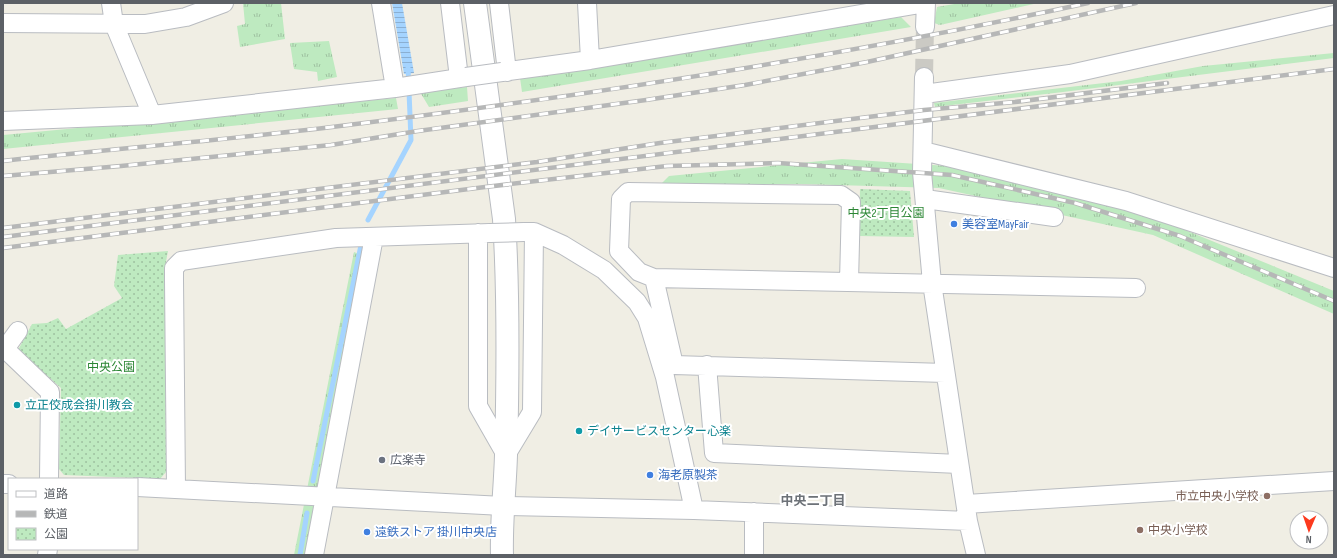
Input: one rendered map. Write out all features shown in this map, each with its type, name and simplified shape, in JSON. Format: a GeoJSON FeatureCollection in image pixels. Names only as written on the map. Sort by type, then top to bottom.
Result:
{"type":"FeatureCollection","features":[{"type":"Feature","properties":{"kind":"street"},"geometry":{"type":"LineString","coordinates":[[111,3],[114,24],[152,115]]}},
{"type":"Feature","properties":{"kind":"street"},"geometry":{"type":"LineString","coordinates":[[3,23],[145,24],[186,17],[224,3]]}},
{"type":"Feature","properties":{"kind":"street"},"geometry":{"type":"LineString","coordinates":[[381,3],[405,86]]}},
{"type":"Feature","properties":{"kind":"street"},"geometry":{"type":"LineString","coordinates":[[450,3],[463,77]]}},
{"type":"Feature","properties":{"kind":"street"},"geometry":{"type":"LineString","coordinates":[[475,3],[504,219],[508,317],[506,455],[502,522],[502,555]]}},
{"type":"Feature","properties":{"kind":"street"},"geometry":{"type":"LineString","coordinates":[[499,3],[505,72]]}},
{"type":"Feature","properties":{"kind":"street"},"geometry":{"type":"LineString","coordinates":[[586,3],[590,60]]}},
{"type":"Feature","properties":{"kind":"street"},"geometry":{"type":"LineString","coordinates":[[3,121],[152,115],[405,86],[590,60],[926,3],[925,27]]}},
{"type":"Feature","properties":{"kind":"street"},"geometry":{"type":"LineString","coordinates":[[976,555],[967,513],[932,283],[922,151],[924,86],[1070,74],[1334,15]]}},
{"type":"Feature","properties":{"kind":"street"},"geometry":{"type":"LineString","coordinates":[[922,151],[1126,201],[1334,268]]}},
{"type":"Feature","properties":{"kind":"street"},"geometry":{"type":"LineString","coordinates":[[849,282],[851,202],[841,195],[628,192],[621,199],[619,251],[639,272],[654,278],[1136,288]]}},
{"type":"Feature","properties":{"kind":"street"},"geometry":{"type":"LineString","coordinates":[[925,199],[1054,217]]}},
{"type":"Feature","properties":{"kind":"street"},"geometry":{"type":"LineString","coordinates":[[506,455],[532,412],[529,232]]}},
{"type":"Feature","properties":{"kind":"street"},"geometry":{"type":"LineString","coordinates":[[176,489],[174,268],[181,261],[336,238],[529,232],[563,245],[604,270],[637,302],[648,318],[665,377],[694,510]]}},
{"type":"Feature","properties":{"kind":"street"},"geometry":{"type":"LineString","coordinates":[[484,233],[478,406],[506,455]]}},
{"type":"Feature","properties":{"kind":"street"},"geometry":{"type":"LineString","coordinates":[[314,555],[368,237]]}},
{"type":"Feature","properties":{"kind":"street"},"geometry":{"type":"LineString","coordinates":[[654,278],[674,364],[945,374]]}},
{"type":"Feature","properties":{"kind":"street"},"geometry":{"type":"LineString","coordinates":[[18,331],[4,348],[50,392],[48,478]]}},
{"type":"Feature","properties":{"kind":"street"},"geometry":{"type":"LineString","coordinates":[[707,365],[714,453],[960,464]]}},
{"type":"Feature","properties":{"kind":"street"},"geometry":{"type":"LineString","coordinates":[[138,488],[503,506],[754,512],[967,513],[1334,481]]}},
{"type":"Feature","properties":{"kind":"street"},"geometry":{"type":"LineString","coordinates":[[754,512],[754,555]]}},
{"type":"Feature","properties":{"kind":"green space"},"geometry":{"type":"Polygon","coordinates":[[[243,3],[281,3],[285,39],[240,47],[237,26],[245,24],[243,3]]]}},
{"type":"Feature","properties":{"kind":"green space"},"geometry":{"type":"Polygon","coordinates":[[[960,3],[1038,3],[940,25],[934,23],[937,7],[960,3]]]}},
{"type":"Feature","properties":{"kind":"green space"},"geometry":{"type":"Polygon","coordinates":[[[901,17],[911,27],[522,92],[520,78],[901,17]]]}},
{"type":"Feature","properties":{"kind":"green space"},"geometry":{"type":"Polygon","coordinates":[[[329,41],[337,77],[318,81],[317,72],[294,69],[290,43],[329,41]]]}},
{"type":"Feature","properties":{"kind":"green space"},"geometry":{"type":"Polygon","coordinates":[[[1334,53],[1334,58],[1063,92],[935,107],[934,103],[1121,81],[1203,66],[1334,53]]]}},
{"type":"Feature","properties":{"kind":"green space"},"geometry":{"type":"Polygon","coordinates":[[[467,87],[468,101],[429,107],[420,92],[467,87]]]}},
{"type":"Feature","properties":{"kind":"green space"},"geometry":{"type":"Polygon","coordinates":[[[396,98],[398,109],[3,149],[3,135],[396,98]]]}},
{"type":"Feature","properties":{"kind":"green space"},"geometry":{"type":"Polygon","coordinates":[[[842,159],[948,166],[1151,216],[1334,291],[1334,314],[1153,235],[939,188],[801,184],[661,184],[669,176],[842,159]]]}},
{"type":"Feature","properties":{"kind":"green space","name":"中央2丁目公園"},"geometry":{"type":"Polygon","coordinates":[[[860,189],[910,191],[914,237],[859,236],[860,189]]]}},
{"type":"Feature","properties":{"kind":"green space","name":"中央公園"},"geometry":{"type":"Polygon","coordinates":[[[168,251],[165,267],[166,472],[160,479],[64,475],[59,469],[61,388],[18,350],[32,324],[47,323],[58,318],[66,329],[122,298],[114,286],[118,255],[168,251]]]}},
{"type":"Feature","properties":{"kind":"green space"},"geometry":{"type":"Polygon","coordinates":[[[354,252],[364,256],[309,555],[294,555],[354,252]]]}},
{"type":"Feature","properties":{"kind":"water"},"geometry":{"type":"Polygon","coordinates":[[[392,3],[402,3],[414,73],[404,74],[392,3]]]}},
{"type":"Feature","properties":{"kind":"waterway"},"geometry":{"type":"LineString","coordinates":[[368,220],[411,140],[408,67]]}},
{"type":"Feature","properties":{"kind":"waterway"},"geometry":{"type":"LineString","coordinates":[[313,481],[361,245]]}},
{"type":"Feature","properties":{"kind":"waterway"},"geometry":{"type":"LineString","coordinates":[[300,555],[307,513]]}},
{"type":"Feature","properties":{"kind":"tunnel"},"geometry":{"type":"LineString","coordinates":[[924,77],[925,27]]}},
{"type":"Feature","properties":{"kind":"railway"},"geometry":{"type":"LineString","coordinates":[[3,161],[332,127],[522,102],[712,74],[806,58],[994,23],[1088,3]]}},
{"type":"Feature","properties":{"kind":"railway"},"geometry":{"type":"LineString","coordinates":[[3,176],[331,145],[418,131],[745,85],[867,62],[1136,3]]}},
{"type":"Feature","properties":{"kind":"railway"},"geometry":{"type":"LineString","coordinates":[[3,237],[1334,69]]}},
{"type":"Feature","properties":{"kind":"railway"},"geometry":{"type":"LineString","coordinates":[[3,228],[537,162],[660,143],[924,110],[1015,102],[1167,83]]}},
{"type":"Feature","properties":{"kind":"railway"},"geometry":{"type":"LineString","coordinates":[[3,248],[485,187],[667,166],[778,163],[952,175],[1075,203],[1180,236],[1334,301]]}},
{"type":"Feature","properties":{"kind":"place","name":"美容室MayFair"},"geometry":{"type":"Point","coordinates":[954,224]}},
{"type":"Feature","properties":{"kind":"place","name":"立正佼成会掛川教会"},"geometry":{"type":"Point","coordinates":[17,405]}},
{"type":"Feature","properties":{"kind":"place","name":"デイサービスセンター心楽"},"geometry":{"type":"Point","coordinates":[579,431]}},
{"type":"Feature","properties":{"kind":"place","name":"広楽寺"},"geometry":{"type":"Point","coordinates":[382,460]}},
{"type":"Feature","properties":{"kind":"place","name":"海老原製茶"},"geometry":{"type":"Point","coordinates":[650,475]}},
{"type":"Feature","properties":{"kind":"place","name":"市立中央小学校"},"geometry":{"type":"Point","coordinates":[1267,496]}},
{"type":"Feature","properties":{"kind":"place","name":"中央小学校"},"geometry":{"type":"Point","coordinates":[1140,530]}},
{"type":"Feature","properties":{"kind":"place","name":"遠鉄ストア 掛川中央店"},"geometry":{"type":"Point","coordinates":[367,532]}},
{"type":"Feature","properties":{"kind":"district","name":"中央二丁目"},"geometry":{"type":"Point","coordinates":[813,500]}}]}
